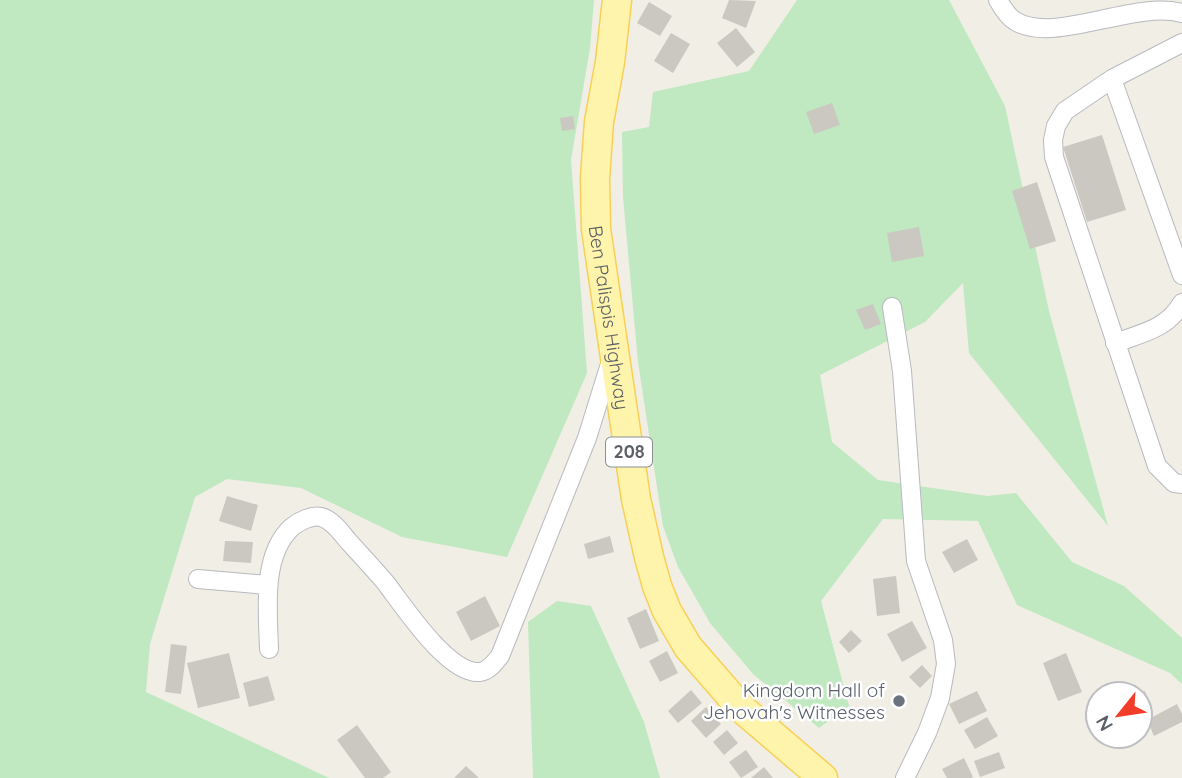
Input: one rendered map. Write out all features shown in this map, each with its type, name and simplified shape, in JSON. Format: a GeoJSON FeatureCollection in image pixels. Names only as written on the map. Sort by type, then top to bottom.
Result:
{"type":"FeatureCollection","features":[{"type":"Feature","properties":{"kind":"main road","name":"Ben Palispis Highway"},"geometry":{"type":"LineString","coordinates":[[617,0],[610,62],[599,122],[595,178],[596,229],[636,499],[654,576],[667,611],[688,647],[741,708],[823,778]]}},
{"type":"Feature","properties":{"kind":"street"},"geometry":{"type":"LineString","coordinates":[[998,0],[1014,21],[1031,27],[1055,26],[1153,6],[1182,13]]}},
{"type":"Feature","properties":{"kind":"street"},"geometry":{"type":"LineString","coordinates":[[1182,43],[1112,79],[1065,111],[1056,126],[1053,140],[1054,158],[1157,466],[1174,483],[1182,484]]}},
{"type":"Feature","properties":{"kind":"street"},"geometry":{"type":"LineString","coordinates":[[1112,79],[1182,275]]}},
{"type":"Feature","properties":{"kind":"street"},"geometry":{"type":"LineString","coordinates":[[1115,343],[1157,328],[1168,321],[1182,303]]}},
{"type":"Feature","properties":{"kind":"street"},"geometry":{"type":"LineString","coordinates":[[892,307],[902,371],[916,561],[943,640],[946,664],[940,698],[927,733],[905,778]]}},
{"type":"Feature","properties":{"kind":"street"},"geometry":{"type":"LineString","coordinates":[[269,649],[267,585],[281,538],[294,524],[307,518],[321,517],[333,525],[368,562],[427,638],[448,658],[467,670],[480,672],[491,668],[500,656],[587,438],[614,349]]}},
{"type":"Feature","properties":{"kind":"street"},"geometry":{"type":"LineString","coordinates":[[198,579],[267,585]]}},
{"type":"Feature","properties":{"kind":"green space"},"geometry":{"type":"Polygon","coordinates":[[[0,0],[594,0],[590,48],[571,160],[587,373],[507,557],[402,537],[301,488],[227,479],[195,497],[150,644],[146,692],[329,778],[0,778],[0,0]]]}},
{"type":"Feature","properties":{"kind":"green space"},"geometry":{"type":"Polygon","coordinates":[[[797,0],[949,0],[1005,106],[1049,311],[1108,526],[969,353],[963,283],[925,322],[820,375],[832,442],[878,480],[987,496],[1016,493],[1072,562],[1124,586],[1182,638],[1182,684],[1170,673],[1017,605],[978,521],[883,519],[821,601],[849,706],[819,728],[753,674],[710,623],[678,567],[663,526],[638,362],[623,197],[622,132],[649,127],[653,92],[749,71],[797,0]]]}},
{"type":"Feature","properties":{"kind":"green space"},"geometry":{"type":"Polygon","coordinates":[[[557,601],[591,606],[644,722],[660,778],[533,778],[528,622],[557,601]]]}},
{"type":"Feature","properties":{"kind":"building"},"geometry":{"type":"Polygon","coordinates":[[[729,0],[756,1],[746,28],[722,18],[729,0]]]}},
{"type":"Feature","properties":{"kind":"building"},"geometry":{"type":"Polygon","coordinates":[[[649,2],[672,16],[660,36],[637,23],[649,2]]]}},
{"type":"Feature","properties":{"kind":"building"},"geometry":{"type":"Polygon","coordinates":[[[736,28],[755,52],[737,67],[717,43],[736,28]]]}},
{"type":"Feature","properties":{"kind":"building"},"geometry":{"type":"Polygon","coordinates":[[[671,33],[690,44],[673,73],[654,61],[671,33]]]}},
{"type":"Feature","properties":{"kind":"building"},"geometry":{"type":"Polygon","coordinates":[[[832,103],[840,125],[814,134],[806,112],[832,103]]]}},
{"type":"Feature","properties":{"kind":"building"},"geometry":{"type":"Polygon","coordinates":[[[573,116],[575,129],[562,131],[560,118],[573,116]]]}},
{"type":"Feature","properties":{"kind":"building"},"geometry":{"type":"Polygon","coordinates":[[[1102,135],[1126,210],[1087,222],[1063,147],[1102,135]]]}},
{"type":"Feature","properties":{"kind":"building"},"geometry":{"type":"Polygon","coordinates":[[[1037,182],[1056,241],[1030,249],[1012,191],[1037,182]]]}},
{"type":"Feature","properties":{"kind":"building"},"geometry":{"type":"Polygon","coordinates":[[[919,227],[924,256],[892,262],[887,233],[919,227]]]}},
{"type":"Feature","properties":{"kind":"building"},"geometry":{"type":"Polygon","coordinates":[[[873,304],[881,324],[865,330],[856,310],[873,304]]]}},
{"type":"Feature","properties":{"kind":"building"},"geometry":{"type":"Polygon","coordinates":[[[227,496],[258,505],[251,531],[219,521],[227,496]]]}},
{"type":"Feature","properties":{"kind":"building"},"geometry":{"type":"Polygon","coordinates":[[[610,536],[614,552],[588,559],[584,544],[610,536]]]}},
{"type":"Feature","properties":{"kind":"building"},"geometry":{"type":"Polygon","coordinates":[[[967,539],[978,560],[954,573],[942,552],[967,539]]]}},
{"type":"Feature","properties":{"kind":"building"},"geometry":{"type":"Polygon","coordinates":[[[225,541],[253,542],[251,563],[223,561],[225,541]]]}},
{"type":"Feature","properties":{"kind":"building"},"geometry":{"type":"Polygon","coordinates":[[[896,576],[900,613],[877,616],[873,579],[896,576]]]}},
{"type":"Feature","properties":{"kind":"building"},"geometry":{"type":"Polygon","coordinates":[[[485,596],[500,626],[471,641],[456,612],[485,596]]]}},
{"type":"Feature","properties":{"kind":"building"},"geometry":{"type":"Polygon","coordinates":[[[646,609],[659,641],[640,649],[627,618],[646,609]]]}},
{"type":"Feature","properties":{"kind":"building"},"geometry":{"type":"Polygon","coordinates":[[[912,621],[927,648],[902,662],[887,634],[912,621]]]}},
{"type":"Feature","properties":{"kind":"building"},"geometry":{"type":"Polygon","coordinates":[[[851,630],[862,641],[849,653],[839,642],[851,630]]]}},
{"type":"Feature","properties":{"kind":"building"},"geometry":{"type":"Polygon","coordinates":[[[171,644],[187,646],[181,694],[165,692],[171,644]]]}},
{"type":"Feature","properties":{"kind":"building"},"geometry":{"type":"Polygon","coordinates":[[[667,651],[678,673],[660,682],[649,661],[667,651]]]}},
{"type":"Feature","properties":{"kind":"building"},"geometry":{"type":"Polygon","coordinates":[[[229,653],[240,698],[198,708],[187,663],[229,653]]]}},
{"type":"Feature","properties":{"kind":"building"},"geometry":{"type":"Polygon","coordinates":[[[1066,653],[1082,692],[1058,701],[1043,663],[1066,653]]]}},
{"type":"Feature","properties":{"kind":"building"},"geometry":{"type":"Polygon","coordinates":[[[922,665],[932,676],[920,688],[909,677],[922,665]]]}},
{"type":"Feature","properties":{"kind":"building"},"geometry":{"type":"Polygon","coordinates":[[[268,676],[275,700],[249,707],[243,683],[268,676]]]}},
{"type":"Feature","properties":{"kind":"building"},"geometry":{"type":"Polygon","coordinates":[[[691,690],[702,703],[678,723],[668,711],[691,690]]]}},
{"type":"Feature","properties":{"kind":"building"},"geometry":{"type":"Polygon","coordinates":[[[977,691],[987,711],[959,724],[949,704],[977,691]]]}},
{"type":"Feature","properties":{"kind":"building"},"geometry":{"type":"Polygon","coordinates":[[[1177,704],[1182,714],[1182,722],[1154,736],[1154,716],[1177,704]]]}},
{"type":"Feature","properties":{"kind":"building"},"geometry":{"type":"Polygon","coordinates":[[[706,707],[721,724],[706,738],[691,721],[706,707]]]}},
{"type":"Feature","properties":{"kind":"building"},"geometry":{"type":"Polygon","coordinates":[[[987,717],[998,736],[975,749],[964,730],[987,717]]]}},
{"type":"Feature","properties":{"kind":"building"},"geometry":{"type":"Polygon","coordinates":[[[357,725],[391,772],[383,778],[365,778],[337,740],[357,725]]]}},
{"type":"Feature","properties":{"kind":"building"},"geometry":{"type":"Polygon","coordinates":[[[727,730],[738,743],[724,755],[713,742],[727,730]]]}},
{"type":"Feature","properties":{"kind":"building"},"geometry":{"type":"Polygon","coordinates":[[[746,750],[758,767],[741,778],[729,762],[746,750]]]}},
{"type":"Feature","properties":{"kind":"building"},"geometry":{"type":"Polygon","coordinates":[[[999,752],[1005,768],[980,777],[974,761],[999,752]]]}},
{"type":"Feature","properties":{"kind":"building"},"geometry":{"type":"Polygon","coordinates":[[[964,758],[973,777],[947,778],[942,769],[964,758]]]}},
{"type":"Feature","properties":{"kind":"building"},"geometry":{"type":"Polygon","coordinates":[[[466,766],[479,778],[454,778],[466,766]]]}},
{"type":"Feature","properties":{"kind":"building"},"geometry":{"type":"Polygon","coordinates":[[[764,767],[773,778],[751,778],[764,767]]]}},
{"type":"Feature","properties":{"kind":"place","name":"Kingdom Hall of Jehovah's Witnesses"},"geometry":{"type":"Point","coordinates":[899,701]}}]}
